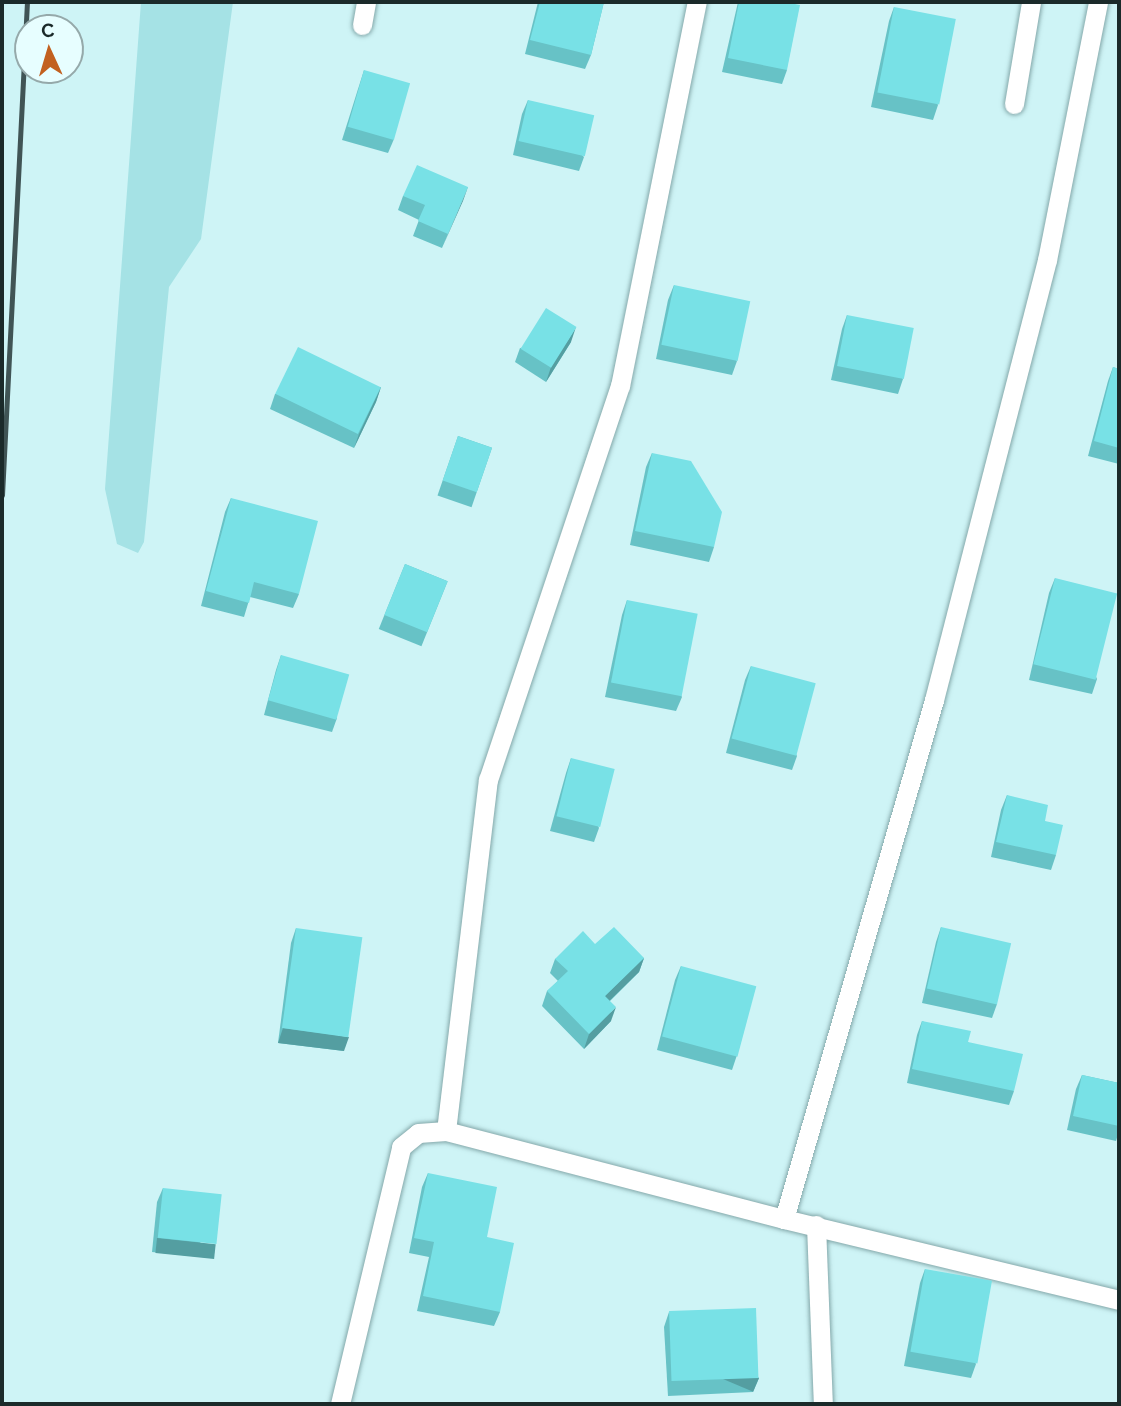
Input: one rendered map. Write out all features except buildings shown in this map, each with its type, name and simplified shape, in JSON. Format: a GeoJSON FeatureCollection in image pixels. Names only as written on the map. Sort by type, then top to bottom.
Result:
{"type":"FeatureCollection","features":[{"type":"Feature","properties":{"kind":"lane"},"geometry":{"type":"LineString","coordinates":[[362,25],[366,2]]}},
{"type":"Feature","properties":{"kind":"lane"},"geometry":{"type":"LineString","coordinates":[[446,1130],[488,780],[621,386],[697,2]]}},
{"type":"Feature","properties":{"kind":"lane"},"geometry":{"type":"LineString","coordinates":[[1014,104],[1031,2]]}},
{"type":"Feature","properties":{"kind":"lane"},"geometry":{"type":"LineString","coordinates":[[784,1220],[938,687],[1047,260],[1098,2]]}},
{"type":"Feature","properties":{"kind":"lane"},"geometry":{"type":"LineString","coordinates":[[340,1404],[401,1147],[418,1133],[446,1130],[784,1220],[816,1225],[1119,1300]]}},
{"type":"Feature","properties":{"kind":"lane"},"geometry":{"type":"LineString","coordinates":[[816,1225],[823,1404]]}},
{"type":"Feature","properties":{"kind":"shaded area"},"geometry":{"type":"Polygon","coordinates":[[[141,2],[233,2],[201,239],[169,287],[144,542],[138,553],[117,544],[105,489],[141,2]]]}},
{"type":"Feature","properties":{"kind":"railway"},"geometry":{"type":"LineString","coordinates":[[2,495],[27,2]]}}]}
